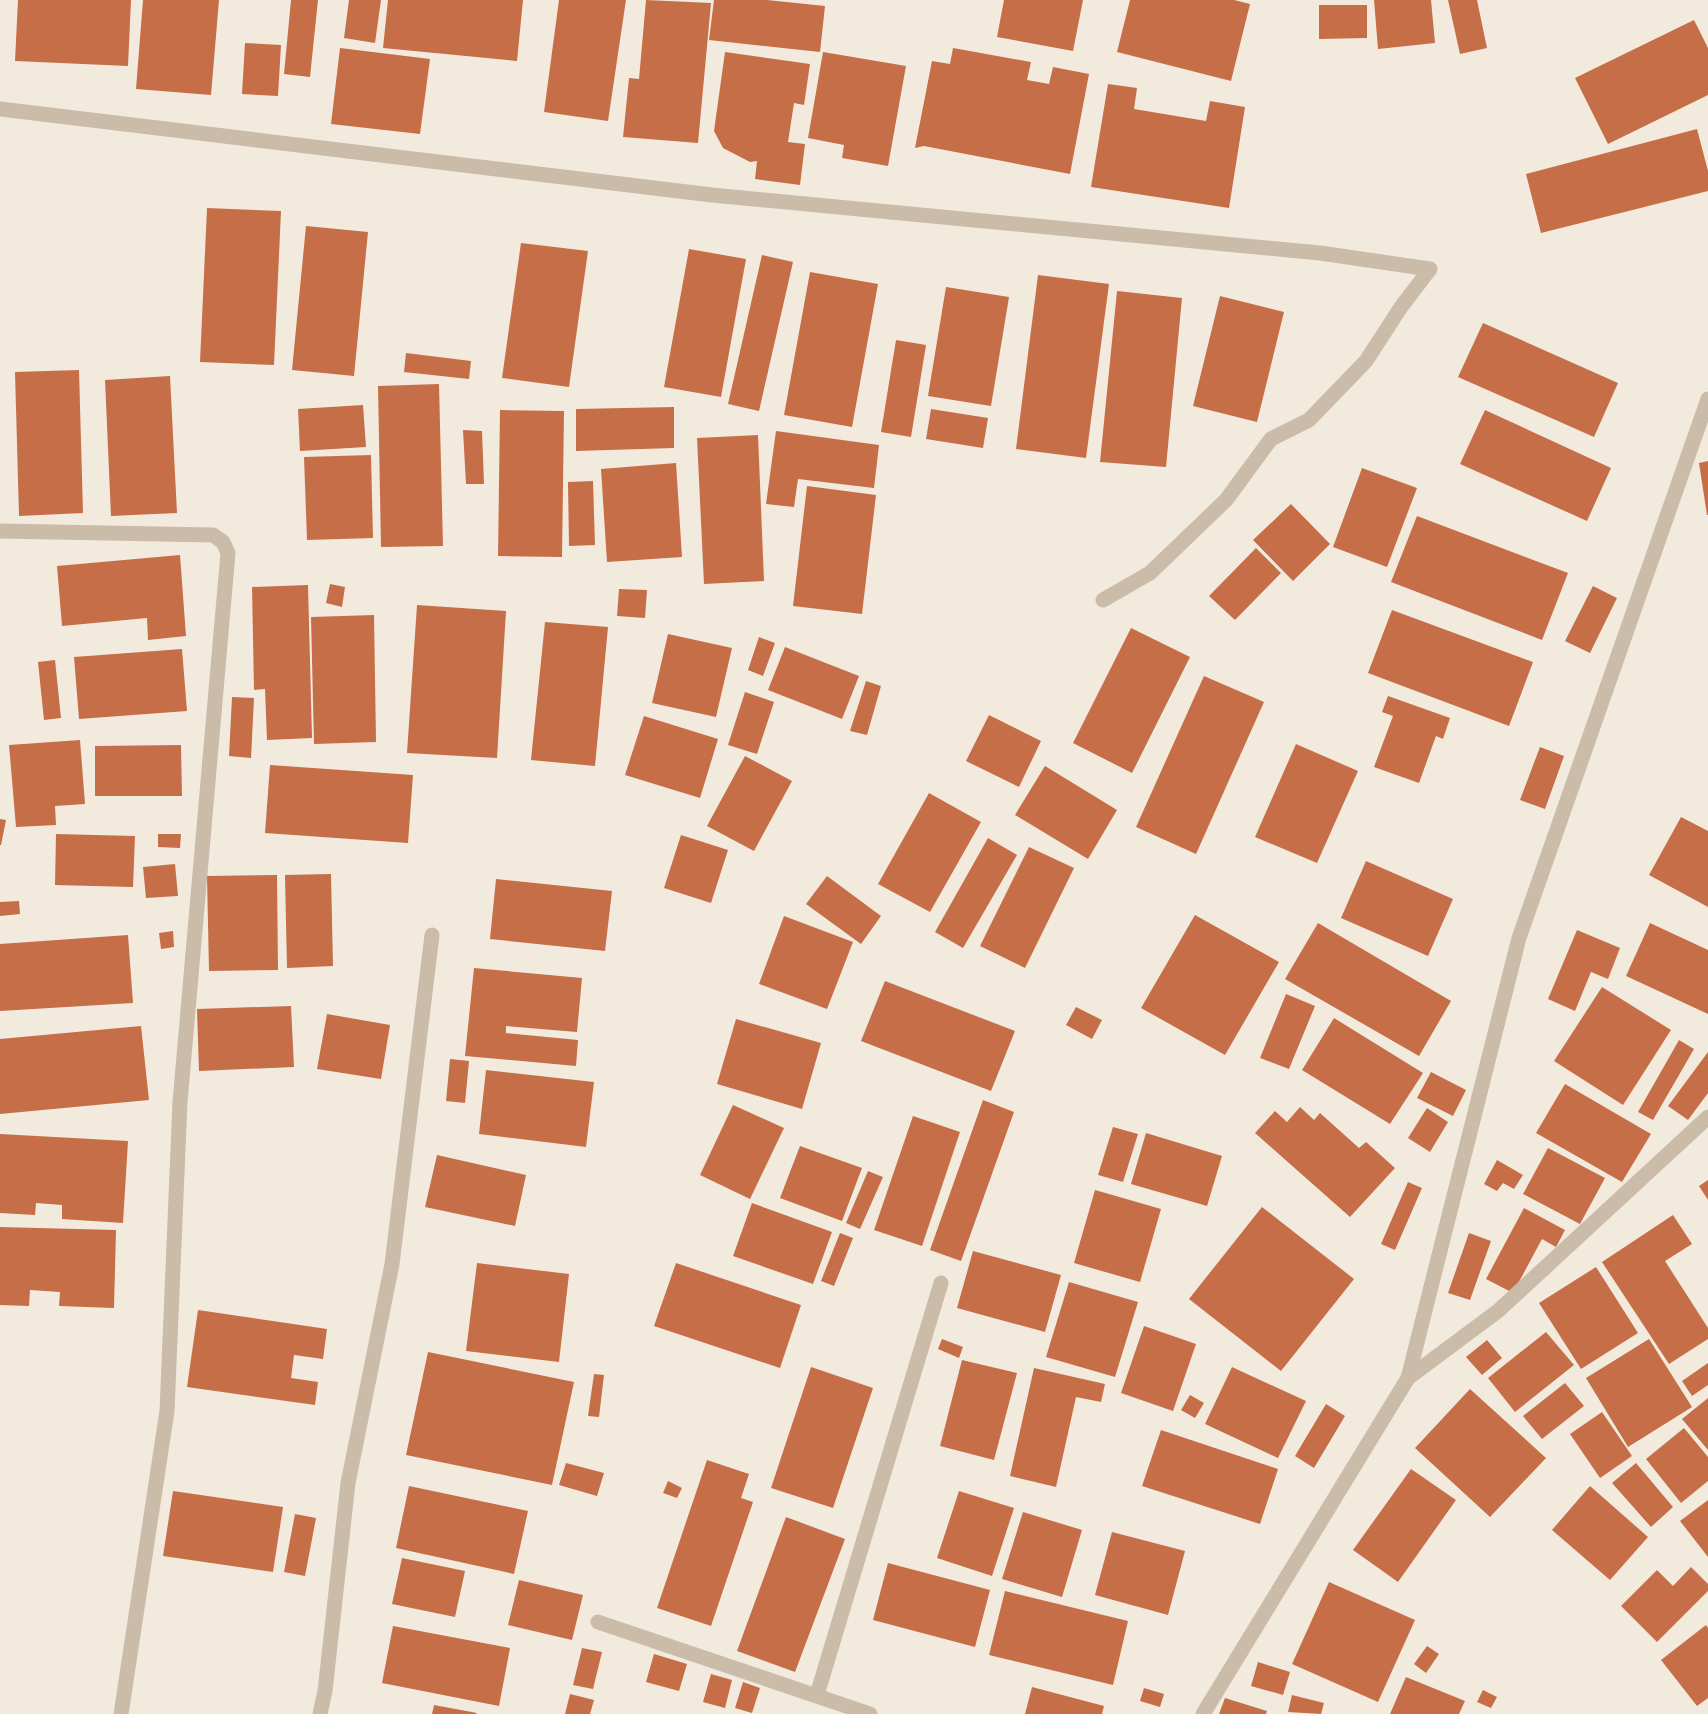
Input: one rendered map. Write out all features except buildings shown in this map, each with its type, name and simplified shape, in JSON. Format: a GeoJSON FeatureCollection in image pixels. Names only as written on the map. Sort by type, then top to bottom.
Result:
{"type":"FeatureCollection","features":[{"type":"Feature","properties":{"kind":"street"},"geometry":{"type":"LineString","coordinates":[[0,109],[712,195],[1320,253],[1430,269],[1401,307],[1366,361],[1309,420],[1271,439],[1226,500],[1150,573],[1103,600]]}},
{"type":"Feature","properties":{"kind":"street"},"geometry":{"type":"LineString","coordinates":[[1203,1714],[1408,1378],[1519,938],[1708,399]]}},
{"type":"Feature","properties":{"kind":"street"},"geometry":{"type":"LineString","coordinates":[[0,531],[213,535],[223,542],[228,554],[180,1102],[167,1411],[121,1714]]}},
{"type":"Feature","properties":{"kind":"street"},"geometry":{"type":"LineString","coordinates":[[321,1714],[348,1483],[392,1264],[432,935]]}},
{"type":"Feature","properties":{"kind":"street"},"geometry":{"type":"LineString","coordinates":[[1408,1378],[1498,1311],[1708,1117]]}},
{"type":"Feature","properties":{"kind":"street"},"geometry":{"type":"LineString","coordinates":[[817,1695],[941,1282]]}},
{"type":"Feature","properties":{"kind":"street"},"geometry":{"type":"LineString","coordinates":[[598,1622],[870,1714]]}}]}
